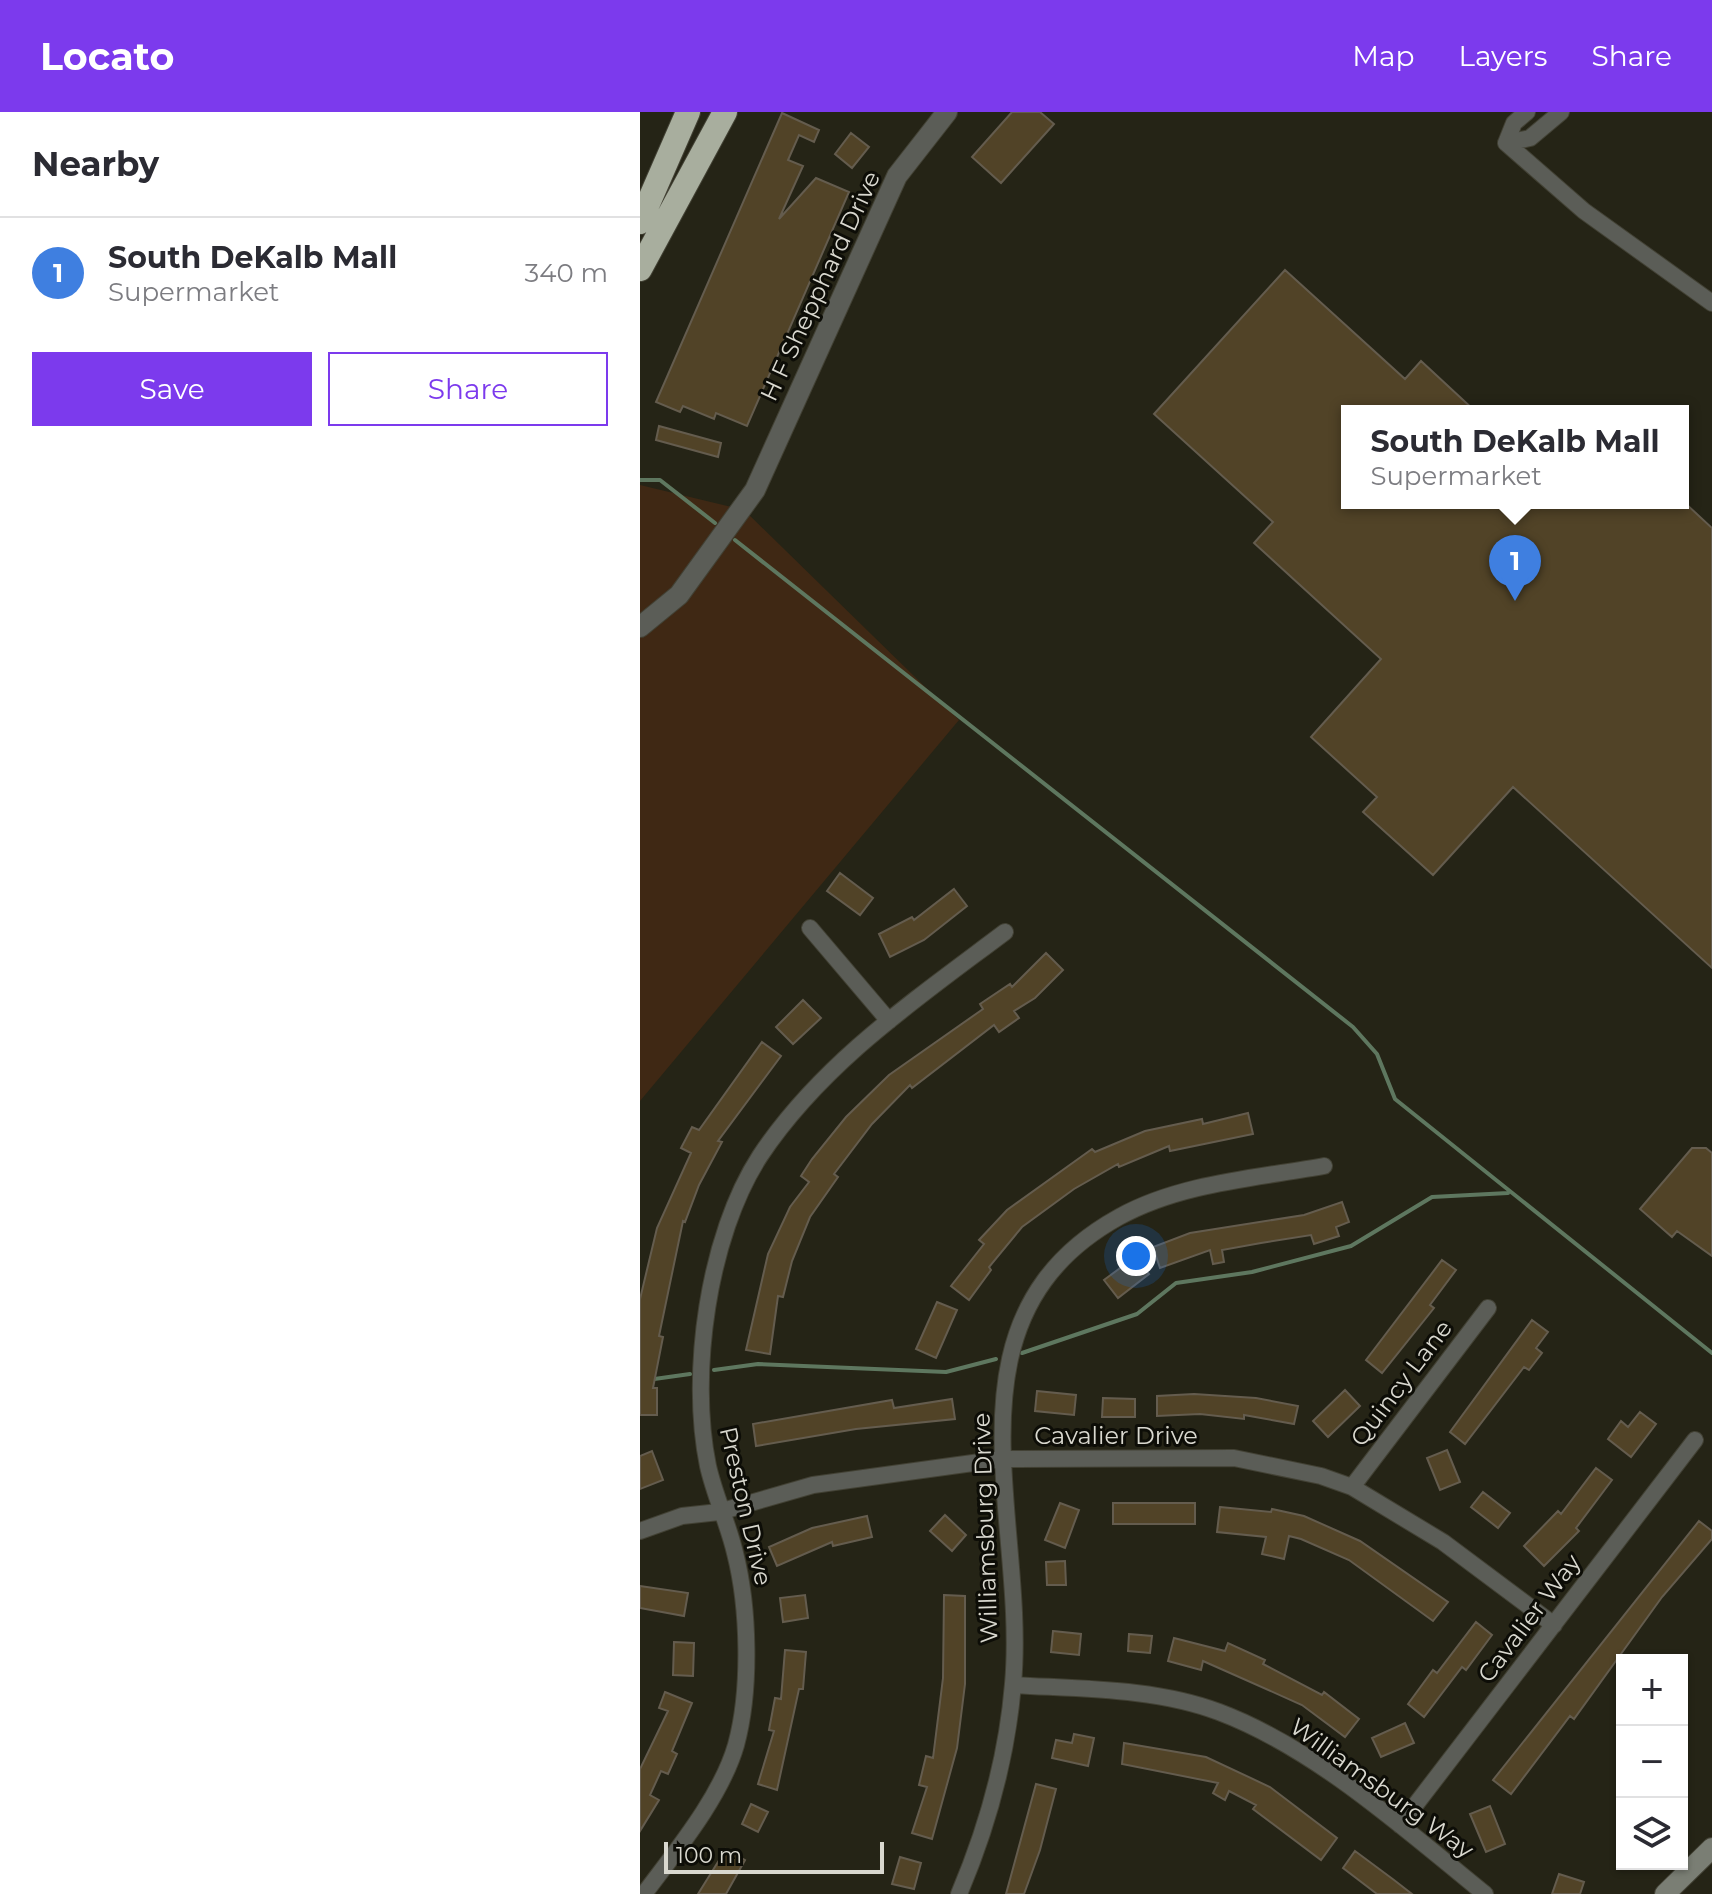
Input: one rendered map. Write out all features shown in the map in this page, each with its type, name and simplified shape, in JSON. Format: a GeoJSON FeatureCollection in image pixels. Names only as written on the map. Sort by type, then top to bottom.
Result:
{"type":"FeatureCollection","features":[{"type":"Feature","properties":{"kind":"highway"},"geometry":{"type":"LineString","coordinates":[[640,222],[688,112]]}},
{"type":"Feature","properties":{"kind":"highway"},"geometry":{"type":"LineString","coordinates":[[640,269],[725,112]]}},
{"type":"Feature","properties":{"kind":"main road"},"geometry":{"type":"LineString","coordinates":[[1665,1894],[1712,1848]]}},
{"type":"Feature","properties":{"kind":"street","name":"H F Shepphard Drive"},"geometry":{"type":"LineString","coordinates":[[640,627],[679,595],[755,490],[897,176],[947,112]]}},
{"type":"Feature","properties":{"kind":"street"},"geometry":{"type":"LineString","coordinates":[[1506,143],[1514,123],[1527,112]]}},
{"type":"Feature","properties":{"kind":"street"},"geometry":{"type":"LineString","coordinates":[[1506,143],[1530,138],[1561,112]]}},
{"type":"Feature","properties":{"kind":"street"},"geometry":{"type":"LineString","coordinates":[[1506,143],[1584,211],[1712,303]]}},
{"type":"Feature","properties":{"kind":"street"},"geometry":{"type":"LineString","coordinates":[[810,928],[889,1021]]}},
{"type":"Feature","properties":{"kind":"street","name":"Preston Drive"},"geometry":{"type":"LineString","coordinates":[[644,1894],[708,1803],[736,1746],[744,1680],[745,1616],[736,1555],[719,1512],[701,1419],[703,1339],[719,1246],[759,1159],[796,1108],[836,1066],[889,1021],[1005,932]]}},
{"type":"Feature","properties":{"kind":"street","name":"Williamsburg Drive"},"geometry":{"type":"LineString","coordinates":[[959,1894],[981,1841],[1002,1758],[1013,1685],[1015,1622],[1002,1459],[1004,1376],[1014,1335],[1039,1287],[1067,1253],[1119,1217],[1150,1202],[1193,1190],[1324,1166]]}},
{"type":"Feature","properties":{"kind":"street","name":"Quincy Lane"},"geometry":{"type":"LineString","coordinates":[[1352,1487],[1488,1308]]}},
{"type":"Feature","properties":{"kind":"street","name":"Cavalier Way"},"geometry":{"type":"LineString","coordinates":[[1400,1825],[1695,1440]]}},
{"type":"Feature","properties":{"kind":"street","name":"Cavalier Drive"},"geometry":{"type":"LineString","coordinates":[[640,1531],[682,1516],[719,1512],[813,1485],[1002,1459],[1234,1458],[1321,1476],[1352,1487],[1443,1542],[1554,1625]]}},
{"type":"Feature","properties":{"kind":"street","name":"Williamsburg Way"},"geometry":{"type":"LineString","coordinates":[[1013,1685],[1171,1700],[1216,1711],[1256,1728],[1308,1760],[1400,1825],[1485,1894]]}},
{"type":"Feature","properties":{"kind":"shaded area"},"geometry":{"type":"Polygon","coordinates":[[[640,485],[744,510],[959,720],[640,1101],[640,485]]]}},
{"type":"Feature","properties":{"kind":"building"},"geometry":{"type":"Polygon","coordinates":[[[1012,112],[1040,112],[1054,124],[1001,183],[972,157],[1012,112]]]}},
{"type":"Feature","properties":{"kind":"building"},"geometry":{"type":"Polygon","coordinates":[[[782,113],[819,130],[814,142],[799,135],[788,160],[803,166],[779,219],[816,178],[849,192],[747,426],[716,413],[714,419],[683,406],[680,412],[656,402],[782,113]]]}},
{"type":"Feature","properties":{"kind":"building"},"geometry":{"type":"Polygon","coordinates":[[[851,133],[869,147],[852,168],[835,154],[851,133]]]}},
{"type":"Feature","properties":{"kind":"building"},"geometry":{"type":"Polygon","coordinates":[[[1285,270],[1405,379],[1421,361],[1469,405],[1341,405],[1341,509],[1689,507],[1712,528],[1712,968],[1513,787],[1433,875],[1363,812],[1377,797],[1311,737],[1381,659],[1254,543],[1273,522],[1154,414],[1285,270]]]}},
{"type":"Feature","properties":{"kind":"building"},"geometry":{"type":"Polygon","coordinates":[[[659,426],[721,443],[718,457],[656,440],[659,426]]]}},
{"type":"Feature","properties":{"kind":"building"},"geometry":{"type":"Polygon","coordinates":[[[840,873],[873,898],[860,915],[827,891],[840,873]]]}},
{"type":"Feature","properties":{"kind":"building"},"geometry":{"type":"Polygon","coordinates":[[[954,889],[967,906],[924,940],[890,957],[879,934],[912,917],[914,920],[954,889]]]}},
{"type":"Feature","properties":{"kind":"building"},"geometry":{"type":"Polygon","coordinates":[[[1046,953],[1063,970],[1035,998],[1014,1011],[1019,1018],[999,1032],[994,1025],[912,1088],[910,1085],[872,1124],[834,1174],[838,1177],[810,1217],[792,1261],[783,1297],[778,1296],[770,1354],[746,1350],[768,1254],[790,1207],[809,1182],[801,1176],[812,1159],[846,1117],[889,1075],[983,1009],[980,1004],[1010,984],[1012,987],[1046,953]]]}},
{"type":"Feature","properties":{"kind":"building"},"geometry":{"type":"Polygon","coordinates":[[[803,1000],[821,1018],[793,1044],[776,1027],[803,1000]]]}},
{"type":"Feature","properties":{"kind":"building"},"geometry":{"type":"Polygon","coordinates":[[[762,1042],[781,1056],[718,1141],[722,1142],[683,1221],[659,1336],[663,1337],[653,1388],[657,1388],[657,1415],[640,1415],[640,1299],[657,1228],[691,1153],[681,1148],[692,1127],[699,1130],[762,1042]]]}},
{"type":"Feature","properties":{"kind":"building"},"geometry":{"type":"Polygon","coordinates":[[[1248,1113],[1253,1134],[1170,1151],[1169,1146],[1119,1167],[1118,1164],[1074,1189],[1022,1227],[989,1267],[991,1270],[969,1300],[951,1286],[984,1244],[979,1240],[1007,1210],[1092,1149],[1095,1152],[1145,1131],[1202,1119],[1203,1124],[1248,1113]]]}},
{"type":"Feature","properties":{"kind":"building"},"geometry":{"type":"Polygon","coordinates":[[[1692,1148],[1706,1148],[1712,1153],[1712,1256],[1677,1231],[1672,1237],[1640,1209],[1692,1148]]]}},
{"type":"Feature","properties":{"kind":"building"},"geometry":{"type":"Polygon","coordinates":[[[1342,1202],[1349,1222],[1336,1227],[1339,1236],[1314,1244],[1311,1235],[1222,1250],[1224,1262],[1213,1264],[1210,1250],[1160,1268],[1153,1247],[1190,1233],[1304,1215],[1342,1202]]]}},
{"type":"Feature","properties":{"kind":"building"},"geometry":{"type":"Polygon","coordinates":[[[1135,1257],[1149,1274],[1118,1298],[1104,1280],[1135,1257]]]}},
{"type":"Feature","properties":{"kind":"building"},"geometry":{"type":"Polygon","coordinates":[[[1442,1260],[1456,1270],[1430,1305],[1434,1308],[1382,1373],[1366,1360],[1442,1260]]]}},
{"type":"Feature","properties":{"kind":"building"},"geometry":{"type":"Polygon","coordinates":[[[937,1302],[957,1310],[936,1358],[916,1349],[937,1302]]]}},
{"type":"Feature","properties":{"kind":"building"},"geometry":{"type":"Polygon","coordinates":[[[1532,1320],[1548,1332],[1536,1348],[1542,1353],[1529,1370],[1524,1367],[1465,1444],[1450,1432],[1532,1320]]]}},
{"type":"Feature","properties":{"kind":"building"},"geometry":{"type":"Polygon","coordinates":[[[1345,1390],[1360,1406],[1328,1437],[1313,1421],[1345,1390]]]}},
{"type":"Feature","properties":{"kind":"building"},"geometry":{"type":"Polygon","coordinates":[[[1037,1391],[1076,1395],[1074,1415],[1035,1411],[1037,1391]]]}},
{"type":"Feature","properties":{"kind":"building"},"geometry":{"type":"Polygon","coordinates":[[[1194,1394],[1256,1398],[1298,1406],[1294,1424],[1244,1415],[1244,1419],[1200,1414],[1157,1416],[1157,1396],[1194,1394]]]}},
{"type":"Feature","properties":{"kind":"building"},"geometry":{"type":"Polygon","coordinates":[[[1103,1398],[1135,1399],[1135,1417],[1102,1417],[1103,1398]]]}},
{"type":"Feature","properties":{"kind":"building"},"geometry":{"type":"Polygon","coordinates":[[[952,1399],[955,1419],[856,1429],[756,1446],[753,1424],[892,1400],[894,1408],[952,1399]]]}},
{"type":"Feature","properties":{"kind":"building"},"geometry":{"type":"Polygon","coordinates":[[[1640,1412],[1656,1424],[1631,1457],[1608,1439],[1621,1421],[1628,1427],[1640,1412]]]}},
{"type":"Feature","properties":{"kind":"building"},"geometry":{"type":"Polygon","coordinates":[[[1447,1450],[1460,1482],[1440,1490],[1427,1458],[1447,1450]]]}},
{"type":"Feature","properties":{"kind":"building"},"geometry":{"type":"Polygon","coordinates":[[[652,1451],[663,1480],[640,1489],[640,1456],[652,1451]]]}},
{"type":"Feature","properties":{"kind":"building"},"geometry":{"type":"Polygon","coordinates":[[[1596,1468],[1612,1480],[1576,1528],[1579,1531],[1544,1566],[1524,1546],[1558,1511],[1561,1514],[1596,1468]]]}},
{"type":"Feature","properties":{"kind":"building"},"geometry":{"type":"Polygon","coordinates":[[[1483,1492],[1510,1513],[1498,1528],[1471,1507],[1483,1492]]]}},
{"type":"Feature","properties":{"kind":"building"},"geometry":{"type":"Polygon","coordinates":[[[1060,1503],[1079,1510],[1065,1548],[1045,1540],[1060,1503]]]}},
{"type":"Feature","properties":{"kind":"building"},"geometry":{"type":"Polygon","coordinates":[[[1113,1503],[1195,1503],[1195,1524],[1113,1524],[1113,1503]]]}},
{"type":"Feature","properties":{"kind":"building"},"geometry":{"type":"Polygon","coordinates":[[[1220,1507],[1271,1512],[1272,1509],[1304,1516],[1360,1541],[1448,1602],[1433,1621],[1349,1560],[1301,1539],[1289,1536],[1284,1559],[1262,1554],[1266,1537],[1217,1532],[1220,1507]]]}},
{"type":"Feature","properties":{"kind":"building"},"geometry":{"type":"Polygon","coordinates":[[[945,1515],[966,1535],[952,1551],[930,1531],[945,1515]]]}},
{"type":"Feature","properties":{"kind":"building"},"geometry":{"type":"Polygon","coordinates":[[[867,1516],[872,1537],[833,1546],[832,1542],[777,1566],[769,1547],[812,1528],[867,1516]]]}},
{"type":"Feature","properties":{"kind":"building"},"geometry":{"type":"Polygon","coordinates":[[[1699,1521],[1712,1531],[1712,1539],[1662,1597],[1621,1654],[1616,1654],[1616,1661],[1574,1719],[1570,1716],[1511,1794],[1493,1780],[1699,1521]]]}},
{"type":"Feature","properties":{"kind":"building"},"geometry":{"type":"Polygon","coordinates":[[[1065,1561],[1066,1585],[1047,1585],[1046,1562],[1065,1561]]]}},
{"type":"Feature","properties":{"kind":"building"},"geometry":{"type":"Polygon","coordinates":[[[640,1586],[688,1593],[684,1616],[640,1608],[640,1586]]]}},
{"type":"Feature","properties":{"kind":"building"},"geometry":{"type":"Polygon","coordinates":[[[805,1595],[808,1618],[783,1622],[780,1598],[805,1595]]]}},
{"type":"Feature","properties":{"kind":"building"},"geometry":{"type":"Polygon","coordinates":[[[944,1595],[965,1596],[965,1684],[957,1748],[932,1839],[912,1833],[927,1787],[919,1785],[926,1756],[933,1758],[943,1678],[944,1595]]]}},
{"type":"Feature","properties":{"kind":"building"},"geometry":{"type":"Polygon","coordinates":[[[1476,1622],[1492,1635],[1466,1670],[1462,1667],[1424,1717],[1408,1704],[1433,1670],[1437,1673],[1476,1622]]]}},
{"type":"Feature","properties":{"kind":"building"},"geometry":{"type":"Polygon","coordinates":[[[1053,1631],[1081,1634],[1079,1655],[1051,1652],[1053,1631]]]}},
{"type":"Feature","properties":{"kind":"building"},"geometry":{"type":"Polygon","coordinates":[[[1129,1634],[1152,1636],[1150,1653],[1128,1651],[1129,1634]]]}},
{"type":"Feature","properties":{"kind":"building"},"geometry":{"type":"Polygon","coordinates":[[[1174,1638],[1225,1651],[1228,1643],[1265,1660],[1263,1664],[1322,1695],[1324,1692],[1359,1719],[1345,1737],[1302,1705],[1203,1661],[1201,1670],[1168,1661],[1174,1638]]]}},
{"type":"Feature","properties":{"kind":"building"},"geometry":{"type":"Polygon","coordinates":[[[674,1642],[694,1643],[693,1676],[673,1675],[674,1642]]]}},
{"type":"Feature","properties":{"kind":"building"},"geometry":{"type":"Polygon","coordinates":[[[785,1650],[806,1652],[803,1689],[799,1689],[777,1790],[758,1784],[774,1731],[769,1730],[775,1698],[781,1699],[785,1650]]]}},
{"type":"Feature","properties":{"kind":"building"},"geometry":{"type":"Polygon","coordinates":[[[665,1692],[692,1703],[672,1751],[677,1754],[668,1774],[661,1771],[650,1795],[659,1800],[640,1831],[640,1769],[668,1711],[659,1708],[665,1692]]]}},
{"type":"Feature","properties":{"kind":"building"},"geometry":{"type":"Polygon","coordinates":[[[1405,1723],[1414,1743],[1381,1757],[1372,1738],[1405,1723]]]}},
{"type":"Feature","properties":{"kind":"building"},"geometry":{"type":"Polygon","coordinates":[[[1074,1734],[1094,1738],[1088,1766],[1052,1758],[1056,1740],[1072,1743],[1074,1734]]]}},
{"type":"Feature","properties":{"kind":"building"},"geometry":{"type":"Polygon","coordinates":[[[1124,1743],[1206,1757],[1270,1787],[1337,1838],[1321,1860],[1253,1809],[1256,1805],[1229,1791],[1225,1800],[1213,1793],[1218,1783],[1122,1764],[1124,1743]]]}},
{"type":"Feature","properties":{"kind":"building"},"geometry":{"type":"Polygon","coordinates":[[[1036,1784],[1056,1789],[1040,1850],[1024,1894],[1006,1894],[1036,1784]]]}},
{"type":"Feature","properties":{"kind":"building"},"geometry":{"type":"Polygon","coordinates":[[[751,1804],[768,1812],[758,1832],[742,1824],[751,1804]]]}},
{"type":"Feature","properties":{"kind":"building"},"geometry":{"type":"Polygon","coordinates":[[[1490,1806],[1505,1844],[1486,1852],[1470,1814],[1490,1806]]]}},
{"type":"Feature","properties":{"kind":"building"},"geometry":{"type":"Polygon","coordinates":[[[726,1849],[745,1860],[726,1894],[698,1894],[726,1849]]]}},
{"type":"Feature","properties":{"kind":"building"},"geometry":{"type":"Polygon","coordinates":[[[1355,1851],[1412,1894],[1377,1894],[1343,1868],[1355,1851]]]}},
{"type":"Feature","properties":{"kind":"building"},"geometry":{"type":"Polygon","coordinates":[[[900,1857],[921,1863],[914,1889],[892,1884],[900,1857]]]}},
{"type":"Feature","properties":{"kind":"building"},"geometry":{"type":"Polygon","coordinates":[[[1559,1874],[1584,1882],[1580,1894],[1552,1894],[1559,1874]]]}},
{"type":"Feature","properties":{"kind":"waterway"},"geometry":{"type":"LineString","coordinates":[[640,480],[660,480],[715,523]]}},
{"type":"Feature","properties":{"kind":"waterway"},"geometry":{"type":"LineString","coordinates":[[735,540],[1353,1027],[1377,1054],[1395,1099],[1712,1353]]}},
{"type":"Feature","properties":{"kind":"waterway"},"geometry":{"type":"LineString","coordinates":[[1022,1353],[1137,1314],[1176,1283],[1252,1272],[1351,1246],[1432,1197],[1508,1193]]}},
{"type":"Feature","properties":{"kind":"waterway"},"geometry":{"type":"LineString","coordinates":[[714,1370],[758,1364],[946,1372],[996,1359]]}},
{"type":"Feature","properties":{"kind":"waterway"},"geometry":{"type":"LineString","coordinates":[[640,1381],[690,1374]]}},
{"type":"Feature","properties":{"kind":"place","name":"South DeKalb Mall"},"geometry":{"type":"Point","coordinates":[1515,601]}}]}
